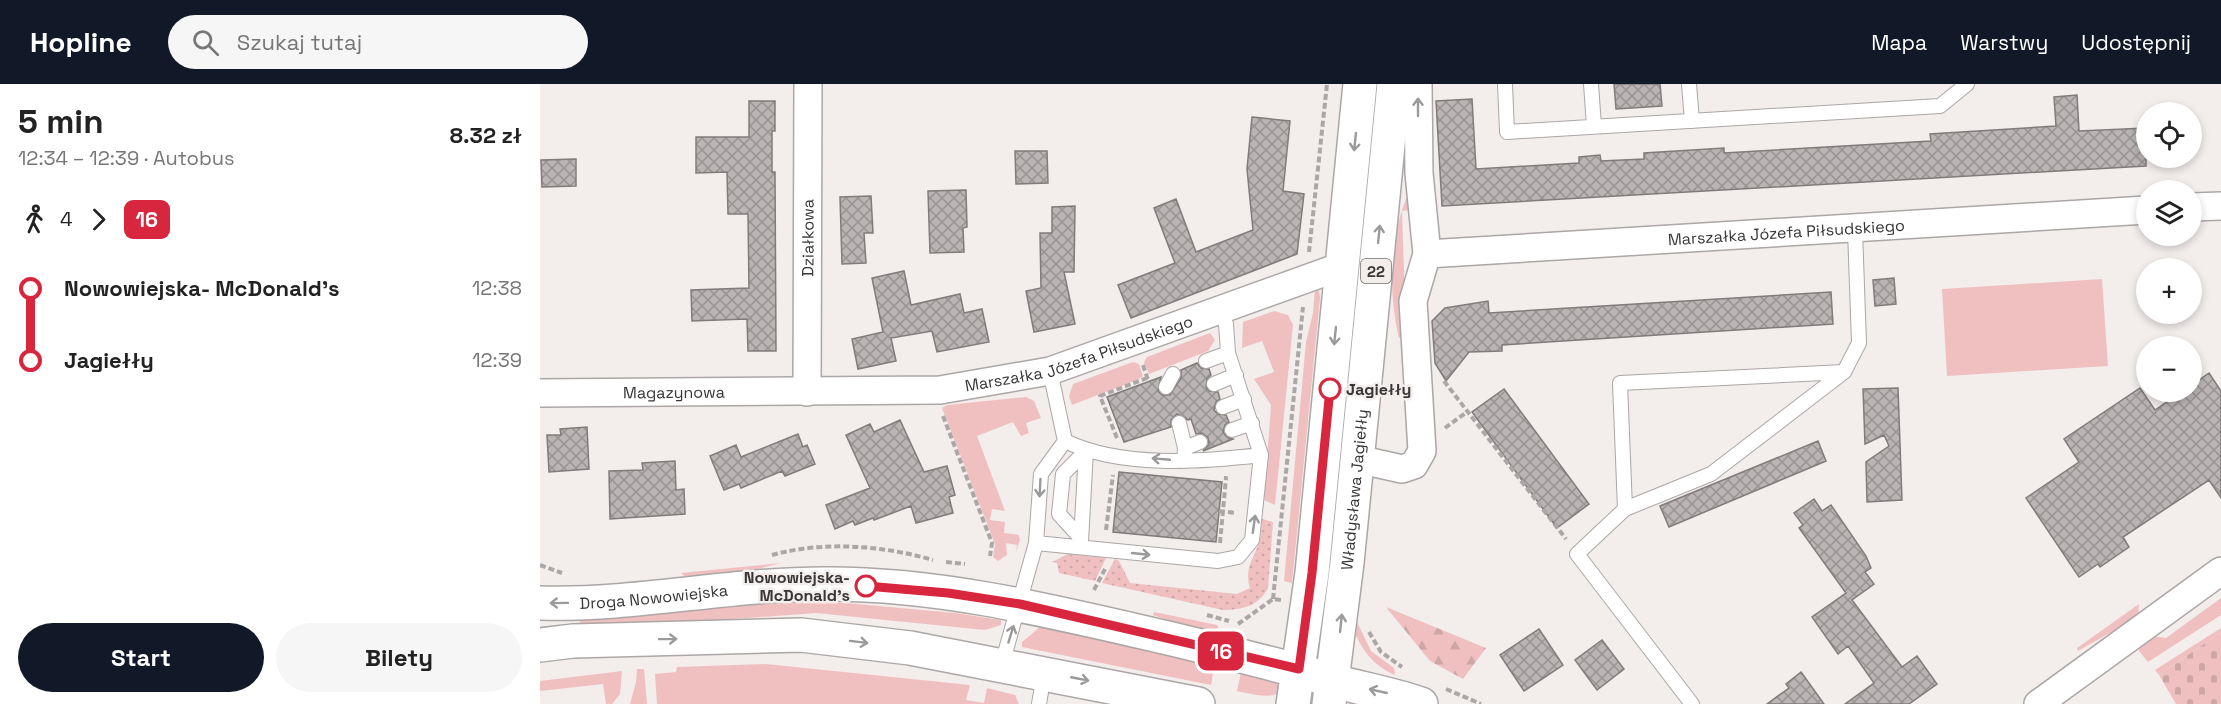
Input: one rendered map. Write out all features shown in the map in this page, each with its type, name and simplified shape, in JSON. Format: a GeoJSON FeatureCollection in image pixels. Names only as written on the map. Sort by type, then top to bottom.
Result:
{"type":"FeatureCollection","features":[{"type":"Feature","properties":{"kind":"street","name":"Działkowa"},"geometry":{"type":"LineString","coordinates":[[807,392],[808,84]]}},
{"type":"Feature","properties":{"kind":"street","name":"Władysława Jagiełły"},"geometry":{"type":"LineString","coordinates":[[1299,669],[1312,573],[1360,84]]}},
{"type":"Feature","properties":{"kind":"street","name":"Władysława Jagiełły"},"geometry":{"type":"LineString","coordinates":[[1332,692],[1394,84]]}},
{"type":"Feature","properties":{"kind":"street"},"geometry":{"type":"LineString","coordinates":[[1357,459],[1402,470],[1414,465],[1422,451],[1413,301],[1427,254],[1419,173],[1418,84]]}},
{"type":"Feature","properties":{"kind":"street"},"geometry":{"type":"LineString","coordinates":[[2202,207],[2221,206]]}},
{"type":"Feature","properties":{"kind":"street","name":"Marszałka Józefa Piłsudskiego"},"geometry":{"type":"LineString","coordinates":[[1427,254],[1854,230],[2136,211]]}},
{"type":"Feature","properties":{"kind":"street","name":"Marszałka Józefa Piłsudskiego"},"geometry":{"type":"LineString","coordinates":[[807,392],[940,390],[1050,371],[1223,316],[1306,277],[1342,266]]}},
{"type":"Feature","properties":{"kind":"street","name":"Magazynowa"},"geometry":{"type":"LineString","coordinates":[[540,393],[807,392]]}},
{"type":"Feature","properties":{"kind":"street"},"geometry":{"type":"LineString","coordinates":[[2038,704],[2221,571]]}},
{"type":"Feature","properties":{"kind":"street","name":"Droga Nowowiejska"},"geometry":{"type":"LineString","coordinates":[[540,603],[631,599],[742,586],[830,584],[948,593],[1020,604],[1299,669],[1332,692],[1430,695]]}},
{"type":"Feature","properties":{"kind":"street"},"geometry":{"type":"LineString","coordinates":[[540,645],[601,640],[801,636],[910,648],[1045,672],[1198,704]]}},
{"type":"Feature","properties":{"kind":"street","name":"22"},"geometry":{"type":"LineString","coordinates":[[1293,704],[1299,669]]}},
{"type":"Feature","properties":{"kind":"lane"},"geometry":{"type":"LineString","coordinates":[[1505,84],[1507,132],[1940,106],[1967,84]]}},
{"type":"Feature","properties":{"kind":"lane"},"geometry":{"type":"LineString","coordinates":[[1591,84],[1594,126]]}},
{"type":"Feature","properties":{"kind":"lane"},"geometry":{"type":"LineString","coordinates":[[1689,84],[1692,121]]}},
{"type":"Feature","properties":{"kind":"lane"},"geometry":{"type":"LineString","coordinates":[[1692,704],[1577,554],[1625,509],[1711,474],[1844,372],[1859,343],[1854,230]]}},
{"type":"Feature","properties":{"kind":"lane"},"geometry":{"type":"LineString","coordinates":[[1036,543],[1081,542],[1218,561],[1238,557],[1252,540],[1261,455],[1228,353],[1223,316]]}},
{"type":"Feature","properties":{"kind":"lane"},"geometry":{"type":"LineString","coordinates":[[1206,361],[1228,353]]}},
{"type":"Feature","properties":{"kind":"lane"},"geometry":{"type":"LineString","coordinates":[[1002,664],[1036,543],[1041,474],[1065,441],[1050,371]]}},
{"type":"Feature","properties":{"kind":"lane"},"geometry":{"type":"LineString","coordinates":[[1625,509],[1620,383],[1844,372]]}},
{"type":"Feature","properties":{"kind":"lane"},"geometry":{"type":"LineString","coordinates":[[1166,387],[1173,374]]}},
{"type":"Feature","properties":{"kind":"lane"},"geometry":{"type":"LineString","coordinates":[[1214,384],[1236,375]]}},
{"type":"Feature","properties":{"kind":"lane"},"geometry":{"type":"LineString","coordinates":[[1223,406],[1244,399]]}},
{"type":"Feature","properties":{"kind":"lane"},"geometry":{"type":"LineString","coordinates":[[1179,423],[1184,455]]}},
{"type":"Feature","properties":{"kind":"lane"},"geometry":{"type":"LineString","coordinates":[[1232,430],[1252,423]]}},
{"type":"Feature","properties":{"kind":"lane"},"geometry":{"type":"LineString","coordinates":[[1065,441],[1086,451],[1184,455],[1203,462],[1261,455]]}},
{"type":"Feature","properties":{"kind":"lane"},"geometry":{"type":"LineString","coordinates":[[1184,455],[1200,442]]}},
{"type":"Feature","properties":{"kind":"lane"},"geometry":{"type":"LineString","coordinates":[[1081,542],[1059,514],[1063,474],[1086,451]]}},
{"type":"Feature","properties":{"kind":"lane"},"geometry":{"type":"LineString","coordinates":[[1081,542],[1086,451]]}},
{"type":"Feature","properties":{"kind":"lane"},"geometry":{"type":"LineString","coordinates":[[1039,704],[1045,672]]}},
{"type":"Feature","properties":{"kind":"path"},"geometry":{"type":"LineString","coordinates":[[1238,624],[1273,599],[1327,84]]}},
{"type":"Feature","properties":{"kind":"path"},"geometry":{"type":"LineString","coordinates":[[1119,444],[1100,396],[1146,375]]}},
{"type":"Feature","properties":{"kind":"path"},"geometry":{"type":"LineString","coordinates":[[1442,378],[1577,554]]}},
{"type":"Feature","properties":{"kind":"path"},"geometry":{"type":"LineString","coordinates":[[942,412],[992,543],[990,556]]}},
{"type":"Feature","properties":{"kind":"path"},"geometry":{"type":"LineString","coordinates":[[1106,532],[1112,478],[1116,470]]}},
{"type":"Feature","properties":{"kind":"path"},"geometry":{"type":"LineString","coordinates":[[1215,477],[1226,478],[1220,543]]}},
{"type":"Feature","properties":{"kind":"path"},"geometry":{"type":"LineString","coordinates":[[765,557],[789,550],[827,546],[900,551],[939,562]]}},
{"type":"Feature","properties":{"kind":"path"},"geometry":{"type":"LineString","coordinates":[[1094,590],[1103,572]]}},
{"type":"Feature","properties":{"kind":"path"},"geometry":{"type":"LineString","coordinates":[[1367,626],[1381,652],[1408,671]]}},
{"type":"Feature","properties":{"kind":"path"},"geometry":{"type":"LineString","coordinates":[[1430,695],[1481,704]]}},
{"type":"Feature","properties":{"kind":"green space"},"geometry":{"type":"Polygon","coordinates":[[[1409,192],[1410,210],[1402,211],[1406,335],[1399,338],[1393,302],[1392,264],[1397,227],[1402,209],[1409,192]]]}},
{"type":"Feature","properties":{"kind":"green space"},"geometry":{"type":"Polygon","coordinates":[[[2102,279],[2108,366],[1947,376],[1942,289],[2102,279]]]}},
{"type":"Feature","properties":{"kind":"green space"},"geometry":{"type":"Polygon","coordinates":[[[1315,288],[1319,290],[1320,298],[1292,583],[1284,581],[1306,342],[1313,313],[1315,288]]]}},
{"type":"Feature","properties":{"kind":"green space"},"geometry":{"type":"Polygon","coordinates":[[[1274,311],[1288,315],[1293,325],[1275,505],[1264,500],[1271,405],[1254,379],[1274,372],[1262,341],[1242,348],[1243,322],[1274,311]]]}},
{"type":"Feature","properties":{"kind":"green space"},"geometry":{"type":"Polygon","coordinates":[[[1210,333],[1215,340],[1208,351],[1149,374],[1144,362],[1147,357],[1210,333]]]}},
{"type":"Feature","properties":{"kind":"green space"},"geometry":{"type":"Polygon","coordinates":[[[1133,362],[1139,364],[1143,376],[1139,379],[1072,405],[1069,396],[1073,384],[1133,362]]]}},
{"type":"Feature","properties":{"kind":"green space"},"geometry":{"type":"Polygon","coordinates":[[[1026,397],[1034,401],[1041,418],[1026,423],[1029,433],[1021,436],[1013,422],[977,436],[1005,511],[992,509],[990,520],[1005,522],[1004,533],[1019,535],[1020,540],[1016,552],[1017,545],[1006,543],[1007,555],[998,561],[993,557],[995,544],[942,408],[947,405],[1026,397]]]}},
{"type":"Feature","properties":{"kind":"green space"},"geometry":{"type":"Polygon","coordinates":[[[1262,519],[1273,522],[1268,588],[1260,599],[1249,606],[1223,610],[1102,583],[1115,559],[1119,561],[1130,583],[1237,594],[1250,588],[1248,575],[1260,540],[1262,519]]]}},
{"type":"Feature","properties":{"kind":"green space"},"geometry":{"type":"Polygon","coordinates":[[[1068,554],[1106,558],[1095,581],[1059,573],[1057,563],[1052,562],[1068,554]]]}},
{"type":"Feature","properties":{"kind":"green space"},"geometry":{"type":"Polygon","coordinates":[[[781,563],[733,575],[689,580],[681,573],[781,563]]]}},
{"type":"Feature","properties":{"kind":"green space"},"geometry":{"type":"Polygon","coordinates":[[[2221,598],[2221,615],[2148,662],[2139,651],[2140,644],[2152,636],[2166,638],[2221,598]]]}},
{"type":"Feature","properties":{"kind":"green space"},"geometry":{"type":"Polygon","coordinates":[[[802,599],[955,613],[1001,620],[1001,625],[985,630],[816,613],[581,630],[578,609],[802,599]]]}},
{"type":"Feature","properties":{"kind":"green space"},"geometry":{"type":"Polygon","coordinates":[[[2139,604],[2138,617],[2078,651],[2077,648],[2139,604]]]}},
{"type":"Feature","properties":{"kind":"green space"},"geometry":{"type":"Polygon","coordinates":[[[1386,607],[1486,648],[1463,679],[1430,661],[1386,607]]]}},
{"type":"Feature","properties":{"kind":"green space"},"geometry":{"type":"Polygon","coordinates":[[[1154,612],[1217,625],[1222,635],[1205,633],[1153,615],[1154,612]]]}},
{"type":"Feature","properties":{"kind":"green space"},"geometry":{"type":"Polygon","coordinates":[[[1356,620],[1371,651],[1394,668],[1395,675],[1380,666],[1363,649],[1352,626],[1356,620]]]}},
{"type":"Feature","properties":{"kind":"green space"},"geometry":{"type":"Polygon","coordinates":[[[1040,627],[1215,662],[1211,685],[1022,647],[1022,642],[1040,627]]]}},
{"type":"Feature","properties":{"kind":"green space"},"geometry":{"type":"Polygon","coordinates":[[[2221,628],[2221,632],[2159,675],[2155,670],[2221,628]]]}},
{"type":"Feature","properties":{"kind":"green space"},"geometry":{"type":"Polygon","coordinates":[[[2221,632],[2221,704],[2176,704],[2159,675],[2221,632]]]}},
{"type":"Feature","properties":{"kind":"green space"},"geometry":{"type":"Polygon","coordinates":[[[766,664],[970,685],[966,700],[984,703],[987,688],[1015,695],[1019,704],[657,704],[655,674],[676,672],[677,667],[766,664]]]}},
{"type":"Feature","properties":{"kind":"green space"},"geometry":{"type":"Polygon","coordinates":[[[1242,668],[1270,678],[1283,691],[1266,696],[1237,691],[1242,668]]]}},
{"type":"Feature","properties":{"kind":"green space"},"geometry":{"type":"Polygon","coordinates":[[[637,669],[644,669],[647,704],[630,704],[637,669]]]}},
{"type":"Feature","properties":{"kind":"green space"},"geometry":{"type":"Polygon","coordinates":[[[622,671],[620,694],[612,704],[606,704],[603,684],[540,691],[540,681],[622,671]]]}},
{"type":"Feature","properties":{"kind":"building"},"geometry":{"type":"Polygon","coordinates":[[[1614,84],[1660,84],[1662,106],[1616,109],[1614,84]]]}},
{"type":"Feature","properties":{"kind":"building"},"geometry":{"type":"Polygon","coordinates":[[[2077,95],[2079,131],[2136,128],[2136,167],[1442,206],[1436,101],[1472,99],[1476,169],[1579,163],[1579,157],[1600,155],[1601,161],[1644,159],[1644,153],[1724,148],[1724,153],[1931,141],[1930,134],[2056,126],[2054,97],[2077,95]]]}},
{"type":"Feature","properties":{"kind":"building"},"geometry":{"type":"Polygon","coordinates":[[[749,101],[775,101],[772,172],[775,172],[776,351],[748,351],[747,319],[692,321],[691,290],[749,288],[748,214],[728,214],[727,172],[696,173],[696,137],[749,137],[749,101]]]}},
{"type":"Feature","properties":{"kind":"building"},"geometry":{"type":"Polygon","coordinates":[[[1252,117],[1290,121],[1283,191],[1304,194],[1297,254],[1131,318],[1118,285],[1175,263],[1154,208],[1176,199],[1196,252],[1253,230],[1247,169],[1252,117]]]}},
{"type":"Feature","properties":{"kind":"building"},"geometry":{"type":"Polygon","coordinates":[[[1015,151],[1047,151],[1048,183],[1016,184],[1015,151]]]}},
{"type":"Feature","properties":{"kind":"building"},"geometry":{"type":"Polygon","coordinates":[[[576,159],[576,186],[542,187],[541,160],[576,159]]]}},
{"type":"Feature","properties":{"kind":"building"},"geometry":{"type":"Polygon","coordinates":[[[966,190],[967,227],[963,228],[964,252],[930,253],[928,191],[966,190]]]}},
{"type":"Feature","properties":{"kind":"building"},"geometry":{"type":"Polygon","coordinates":[[[871,196],[873,233],[864,233],[866,263],[842,264],[840,197],[871,196]]]}},
{"type":"Feature","properties":{"kind":"building"},"geometry":{"type":"Polygon","coordinates":[[[1075,206],[1074,272],[1064,272],[1075,324],[1034,332],[1026,291],[1041,288],[1040,233],[1052,233],[1052,207],[1075,206]]]}},
{"type":"Feature","properties":{"kind":"building"},"geometry":{"type":"Polygon","coordinates":[[[904,271],[911,305],[960,294],[964,313],[982,309],[989,342],[937,352],[932,331],[891,338],[896,361],[858,369],[852,339],[883,332],[872,278],[904,271]]]}},
{"type":"Feature","properties":{"kind":"building"},"geometry":{"type":"Polygon","coordinates":[[[1894,278],[1896,304],[1875,306],[1873,280],[1894,278]]]}},
{"type":"Feature","properties":{"kind":"building"},"geometry":{"type":"Polygon","coordinates":[[[1831,292],[1833,324],[1502,345],[1502,351],[1469,352],[1446,381],[1435,363],[1432,321],[1445,308],[1488,301],[1489,313],[1831,292]]]}},
{"type":"Feature","properties":{"kind":"building"},"geometry":{"type":"Polygon","coordinates":[[[1197,363],[1201,368],[1209,369],[1211,375],[1207,379],[1206,387],[1209,391],[1218,392],[1220,399],[1216,402],[1214,410],[1218,414],[1226,415],[1229,422],[1225,425],[1223,432],[1227,437],[1233,439],[1203,451],[1209,444],[1208,438],[1202,433],[1196,434],[1191,419],[1188,420],[1177,414],[1171,420],[1171,427],[1124,442],[1107,397],[1161,377],[1158,391],[1162,395],[1170,395],[1181,378],[1181,370],[1197,363]]]}},
{"type":"Feature","properties":{"kind":"building"},"geometry":{"type":"Polygon","coordinates":[[[2209,373],[2221,391],[2221,498],[2209,480],[2123,537],[2129,547],[2100,567],[2098,564],[2079,577],[2026,498],[2079,462],[2064,439],[2136,391],[2136,402],[2150,402],[2155,410],[2167,402],[2202,402],[2202,378],[2209,373]]]}},
{"type":"Feature","properties":{"kind":"building"},"geometry":{"type":"Polygon","coordinates":[[[1898,388],[1902,500],[1867,502],[1866,462],[1889,446],[1884,435],[1865,444],[1863,389],[1898,388]]]}},
{"type":"Feature","properties":{"kind":"building"},"geometry":{"type":"Polygon","coordinates":[[[1504,389],[1589,504],[1557,528],[1472,412],[1504,389]]]}},
{"type":"Feature","properties":{"kind":"building"},"geometry":{"type":"Polygon","coordinates":[[[900,420],[924,472],[947,466],[955,495],[949,497],[953,513],[916,523],[911,506],[874,520],[873,518],[855,525],[853,521],[835,529],[826,505],[870,488],[846,435],[870,424],[874,432],[900,420]]]}},
{"type":"Feature","properties":{"kind":"building"},"geometry":{"type":"Polygon","coordinates":[[[587,427],[589,469],[549,472],[547,435],[561,435],[560,429],[587,427]]]}},
{"type":"Feature","properties":{"kind":"building"},"geometry":{"type":"Polygon","coordinates":[[[798,434],[803,447],[807,445],[815,464],[785,476],[782,471],[741,488],[739,484],[724,490],[710,456],[736,445],[741,457],[798,434]]]}},
{"type":"Feature","properties":{"kind":"building"},"geometry":{"type":"Polygon","coordinates":[[[1818,441],[1826,461],[1669,527],[1660,506],[1818,441]]]}},
{"type":"Feature","properties":{"kind":"building"},"geometry":{"type":"Polygon","coordinates":[[[675,461],[676,490],[684,489],[685,514],[610,519],[609,471],[643,470],[642,463],[675,461]]]}},
{"type":"Feature","properties":{"kind":"building"},"geometry":{"type":"Polygon","coordinates":[[[1119,472],[1222,482],[1216,542],[1113,532],[1119,472]]]}},
{"type":"Feature","properties":{"kind":"building"},"geometry":{"type":"Polygon","coordinates":[[[1814,499],[1822,511],[1831,505],[1866,556],[1871,568],[1865,572],[1874,584],[1852,600],[1902,667],[1917,656],[1937,684],[1909,704],[1845,704],[1874,683],[1848,646],[1838,654],[1812,617],[1846,593],[1799,528],[1803,525],[1794,513],[1814,499]]]}},
{"type":"Feature","properties":{"kind":"building"},"geometry":{"type":"Polygon","coordinates":[[[1539,629],[1563,665],[1524,691],[1500,655],[1539,629]]]}},
{"type":"Feature","properties":{"kind":"building"},"geometry":{"type":"Polygon","coordinates":[[[1602,640],[1624,669],[1597,690],[1575,660],[1602,640]]]}},
{"type":"Feature","properties":{"kind":"building"},"geometry":{"type":"Polygon","coordinates":[[[1801,672],[1824,704],[1767,704],[1789,688],[1786,684],[1801,672]]]}},
{"type":"Feature","properties":{"kind":"bus line","name":"16"},"geometry":{"type":"LineString","coordinates":[[866,586],[948,593],[1020,604],[1299,669],[1309,603],[1330,389]]}},
{"type":"Feature","properties":{"kind":"place","name":"Jagiełły"},"geometry":{"type":"Point","coordinates":[1330,389]}},
{"type":"Feature","properties":{"kind":"place","name":"Nowowiejska- McDonald's"},"geometry":{"type":"Point","coordinates":[866,586]}}]}
